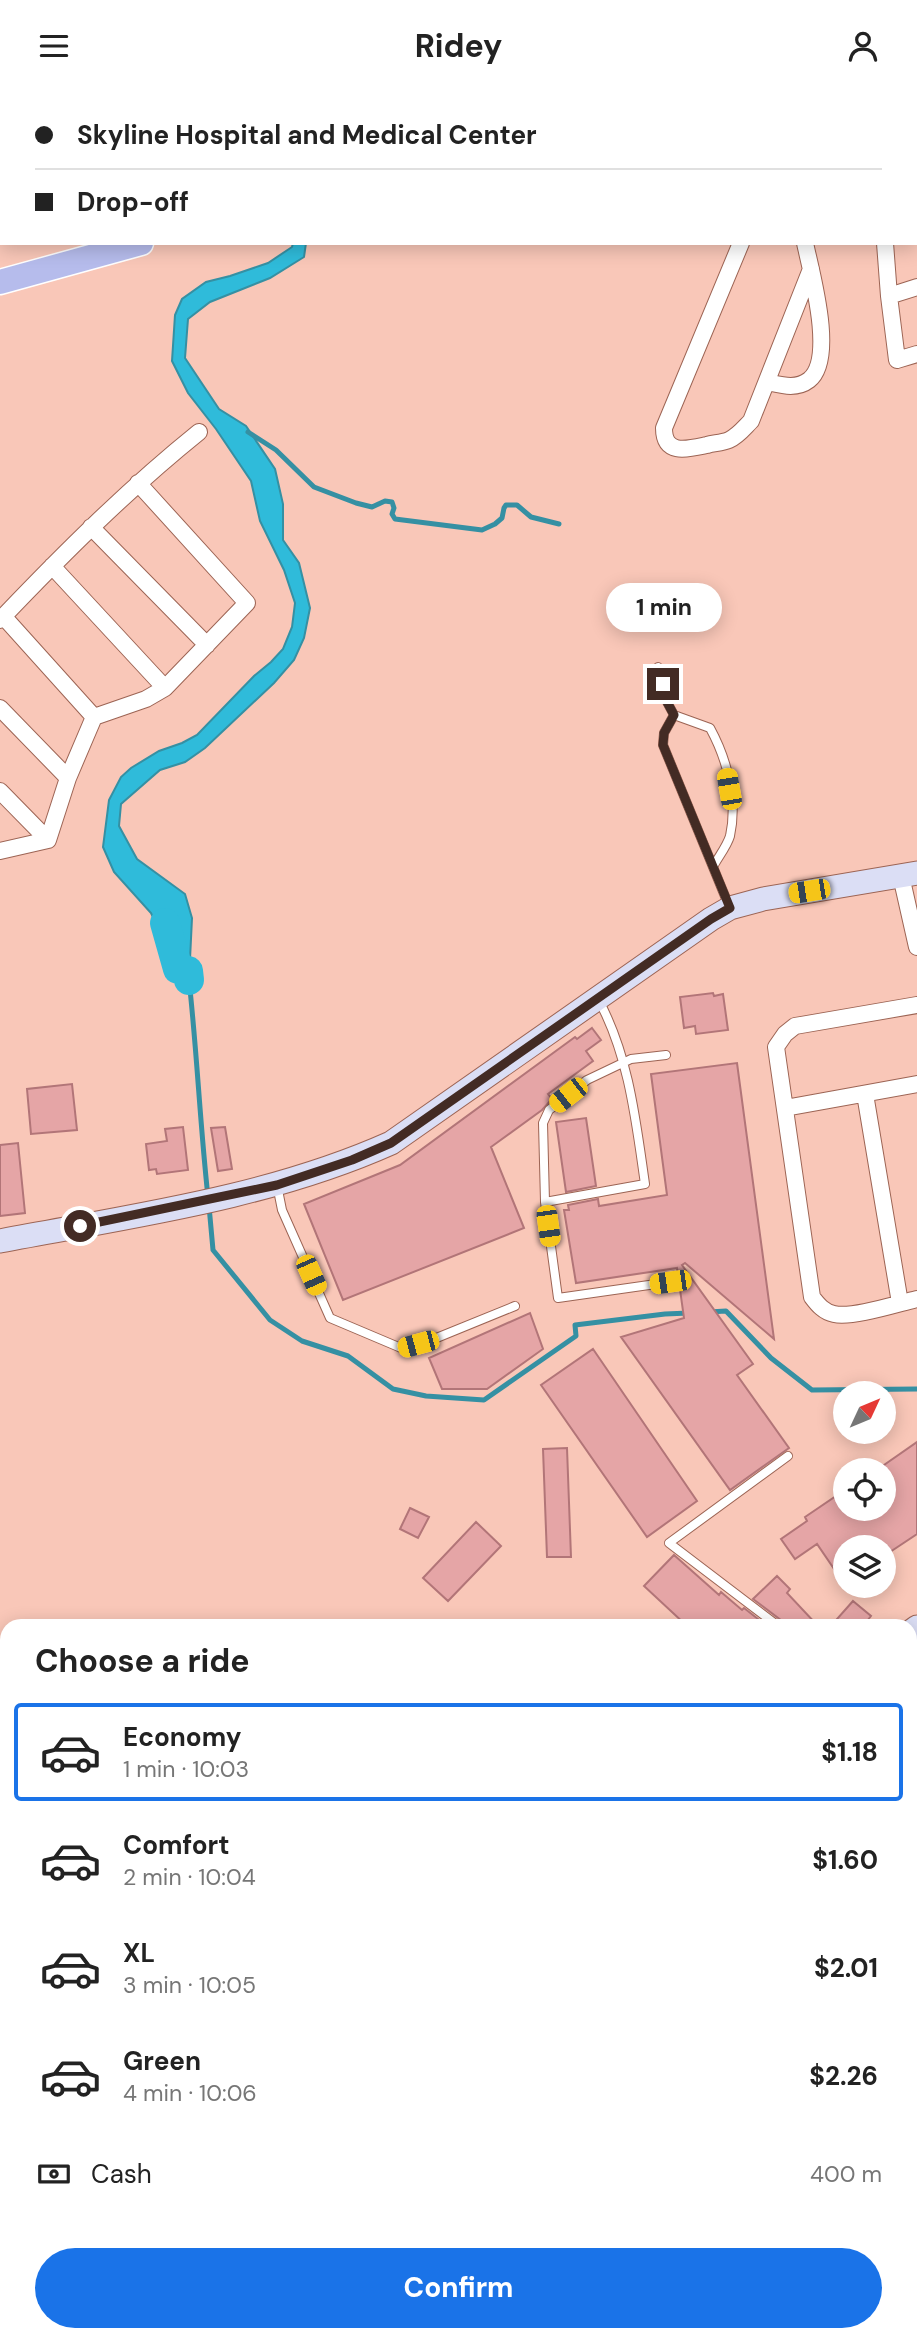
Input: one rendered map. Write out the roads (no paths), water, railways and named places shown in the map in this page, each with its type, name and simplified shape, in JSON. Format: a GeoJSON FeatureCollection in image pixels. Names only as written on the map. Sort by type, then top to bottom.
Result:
{"type":"FeatureCollection","features":[{"type":"Feature","properties":{"kind":"main road"},"geometry":{"type":"LineString","coordinates":[[0,282],[85,251],[127,245]]}},
{"type":"Feature","properties":{"kind":"main road"},"geometry":{"type":"LineString","coordinates":[[0,1241],[277,1185],[352,1160],[391,1143],[730,908],[763,899],[909,875]]}},
{"type":"Feature","properties":{"kind":"street"},"geometry":{"type":"LineString","coordinates":[[740,245],[664,428],[664,437],[669,444],[681,450],[730,440],[751,421],[811,269]]}},
{"type":"Feature","properties":{"kind":"street"},"geometry":{"type":"LineString","coordinates":[[767,383],[791,387],[809,380],[820,365],[821,339],[805,245]]}},
{"type":"Feature","properties":{"kind":"street"},"geometry":{"type":"LineString","coordinates":[[885,245],[897,360],[917,354]]}},
{"type":"Feature","properties":{"kind":"street"},"geometry":{"type":"LineString","coordinates":[[889,296],[917,287]]}},
{"type":"Feature","properties":{"kind":"street"},"geometry":{"type":"LineString","coordinates":[[94,717],[2,619],[91,527],[199,432]]}},
{"type":"Feature","properties":{"kind":"street"},"geometry":{"type":"LineString","coordinates":[[48,840],[68,778],[94,717],[146,699],[165,688],[247,603],[138,483]]}},
{"type":"Feature","properties":{"kind":"street"},"geometry":{"type":"LineString","coordinates":[[91,527],[207,645]]}},
{"type":"Feature","properties":{"kind":"street"},"geometry":{"type":"LineString","coordinates":[[52,566],[165,688]]}},
{"type":"Feature","properties":{"kind":"street"},"geometry":{"type":"LineString","coordinates":[[0,708],[68,778]]}},
{"type":"Feature","properties":{"kind":"street"},"geometry":{"type":"LineString","coordinates":[[0,791],[48,840]]}},
{"type":"Feature","properties":{"kind":"street"},"geometry":{"type":"LineString","coordinates":[[0,852],[48,840]]}},
{"type":"Feature","properties":{"kind":"street"},"geometry":{"type":"LineString","coordinates":[[909,875],[917,947]]}},
{"type":"Feature","properties":{"kind":"street"},"geometry":{"type":"LineString","coordinates":[[917,1005],[795,1026],[776,1047],[813,1297],[821,1308],[833,1314],[851,1314],[917,1299]]}},
{"type":"Feature","properties":{"kind":"street"},"geometry":{"type":"LineString","coordinates":[[785,1108],[917,1084]]}},
{"type":"Feature","properties":{"kind":"street"},"geometry":{"type":"LineString","coordinates":[[865,1094],[900,1303]]}},
{"type":"Feature","properties":{"kind":"lane"},"geometry":{"type":"LineString","coordinates":[[658,667],[667,702],[674,715],[710,728],[723,752],[733,807],[729,838],[714,865]]}},
{"type":"Feature","properties":{"kind":"lane"},"geometry":{"type":"LineString","coordinates":[[674,715],[664,733],[663,745],[730,908]]}},
{"type":"Feature","properties":{"kind":"lane"},"geometry":{"type":"LineString","coordinates":[[545,1202],[645,1184],[623,1063],[610,1019],[598,999]]}},
{"type":"Feature","properties":{"kind":"lane"},"geometry":{"type":"LineString","coordinates":[[666,1055],[631,1059],[587,1080],[549,1110],[543,1123],[545,1202],[558,1299],[670,1282]]}},
{"type":"Feature","properties":{"kind":"lane"},"geometry":{"type":"LineString","coordinates":[[277,1185],[282,1210],[330,1318],[401,1348],[434,1339],[515,1306]]}},
{"type":"Feature","properties":{"kind":"lane"},"geometry":{"type":"LineString","coordinates":[[769,1619],[669,1543],[788,1457]]}},
{"type":"Feature","properties":{"kind":"water"},"geometry":{"type":"Polygon","coordinates":[[[306,245],[304,257],[270,278],[210,302],[188,319],[185,358],[219,409],[246,426],[275,469],[283,504],[283,540],[299,563],[310,608],[304,638],[294,660],[274,683],[205,748],[185,762],[160,770],[121,804],[119,826],[137,859],[185,894],[192,918],[189,980],[167,947],[151,913],[114,872],[103,847],[109,800],[121,777],[131,768],[159,751],[197,735],[271,662],[283,649],[292,627],[295,603],[284,570],[260,521],[251,481],[188,393],[172,361],[175,315],[182,299],[206,282],[268,263],[292,247],[306,245]]]}},
{"type":"Feature","properties":{"kind":"waterway"},"geometry":{"type":"LineString","coordinates":[[248,432],[276,450],[314,487],[372,507],[385,501],[392,502],[395,519],[482,530],[502,518],[506,505],[517,505],[531,517],[559,524]]}},
{"type":"Feature","properties":{"kind":"waterway"},"geometry":{"type":"LineString","coordinates":[[165,923],[178,969],[188,971],[189,980]]}},
{"type":"Feature","properties":{"kind":"waterway"},"geometry":{"type":"LineString","coordinates":[[189,980],[208,1197]]}},
{"type":"Feature","properties":{"kind":"waterway"},"geometry":{"type":"LineString","coordinates":[[209,1206],[213,1250],[270,1320],[302,1341],[348,1356],[393,1389],[426,1396],[484,1400],[576,1336],[575,1325],[689,1313]]}},
{"type":"Feature","properties":{"kind":"waterway"},"geometry":{"type":"LineString","coordinates":[[709,1312],[726,1311],[771,1358],[812,1390],[917,1389]]}}]}
